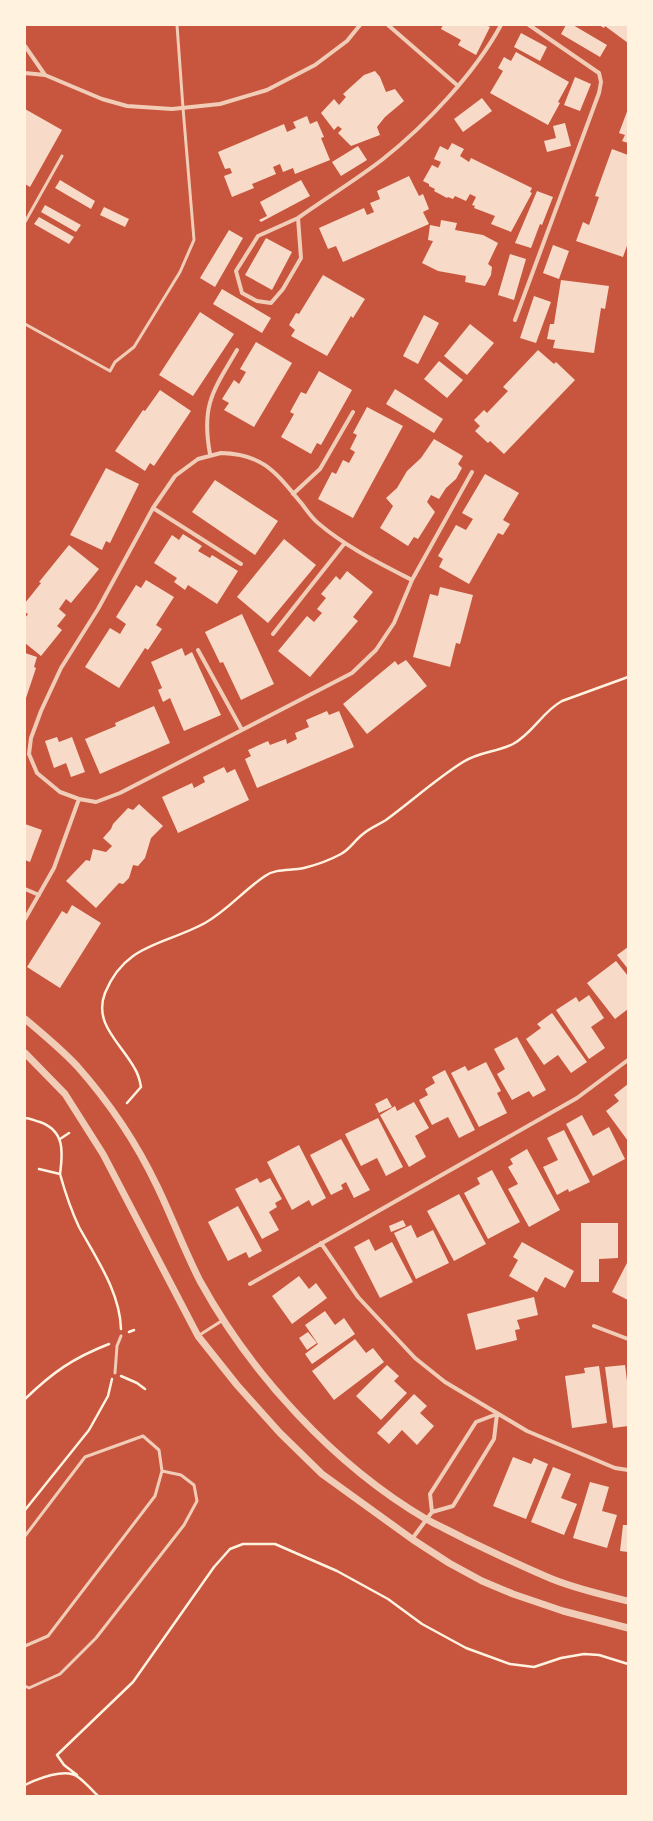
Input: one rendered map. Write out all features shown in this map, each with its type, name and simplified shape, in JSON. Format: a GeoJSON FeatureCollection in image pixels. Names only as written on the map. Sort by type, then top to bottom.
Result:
{"type":"FeatureCollection","features":[{"type":"Feature","properties":{"kind":"street"},"geometry":{"type":"LineString","coordinates":[[25,74],[46,75],[102,99],[127,106],[172,109],[220,104],[266,90],[315,65],[347,41],[360,25]]}},
{"type":"Feature","properties":{"kind":"street"},"geometry":{"type":"LineString","coordinates":[[388,25],[457,85]]}},
{"type":"Feature","properties":{"kind":"street"},"geometry":{"type":"LineString","coordinates":[[298,218],[301,258],[283,289],[271,303],[257,301],[242,293],[236,271],[258,236],[298,218],[382,159],[422,126],[490,46],[501,25]]}},
{"type":"Feature","properties":{"kind":"street"},"geometry":{"type":"LineString","coordinates":[[515,320],[599,93],[601,82],[599,73],[530,25]]}},
{"type":"Feature","properties":{"kind":"street"},"geometry":{"type":"LineString","coordinates":[[25,46],[46,75]]}},
{"type":"Feature","properties":{"kind":"street"},"geometry":{"type":"LineString","coordinates":[[210,454],[206,434],[207,411],[213,392],[237,350]]}},
{"type":"Feature","properties":{"kind":"street"},"geometry":{"type":"LineString","coordinates":[[293,494],[320,469],[353,412]]}},
{"type":"Feature","properties":{"kind":"street"},"geometry":{"type":"LineString","coordinates":[[412,580],[344,544],[316,522],[269,468],[253,458],[236,453],[210,454],[198,458],[175,476],[153,508],[98,609],[61,668],[41,711],[31,738],[29,754],[37,773],[60,792],[79,799],[96,802],[120,793],[352,672],[376,650],[394,623],[412,580],[472,472]]}},
{"type":"Feature","properties":{"kind":"street"},"geometry":{"type":"LineString","coordinates":[[153,508],[241,564]]}},
{"type":"Feature","properties":{"kind":"street"},"geometry":{"type":"LineString","coordinates":[[274,634],[344,544]]}},
{"type":"Feature","properties":{"kind":"street"},"geometry":{"type":"LineString","coordinates":[[198,650],[242,730]]}},
{"type":"Feature","properties":{"kind":"street"},"geometry":{"type":"LineString","coordinates":[[25,919],[54,868],[79,799]]}},
{"type":"Feature","properties":{"kind":"street"},"geometry":{"type":"LineString","coordinates":[[25,889],[39,895]]}},
{"type":"Feature","properties":{"kind":"street"},"geometry":{"type":"LineString","coordinates":[[25,1019],[76,1065],[116,1115],[136,1146],[157,1186],[199,1279],[223,1320],[260,1373],[308,1424],[361,1472],[393,1497],[427,1519],[489,1551],[553,1580],[628,1601]]}},
{"type":"Feature","properties":{"kind":"street"},"geometry":{"type":"LineString","coordinates":[[25,1052],[65,1094],[103,1154],[198,1336],[237,1385],[280,1433],[322,1474],[412,1539],[450,1563],[495,1586],[563,1611],[628,1628]]}},
{"type":"Feature","properties":{"kind":"street"},"geometry":{"type":"LineString","coordinates":[[250,1284],[577,1098],[628,1060]]}},
{"type":"Feature","properties":{"kind":"street"},"geometry":{"type":"LineString","coordinates":[[321,1243],[358,1297],[415,1358],[445,1382],[527,1431],[615,1468],[628,1470]]}},
{"type":"Feature","properties":{"kind":"street"},"geometry":{"type":"LineString","coordinates":[[594,1326],[628,1340]]}},
{"type":"Feature","properties":{"kind":"street"},"geometry":{"type":"LineString","coordinates":[[412,1539],[432,1512],[453,1506],[494,1439],[497,1414]]}},
{"type":"Feature","properties":{"kind":"street"},"geometry":{"type":"LineString","coordinates":[[432,1512],[430,1494],[476,1422],[497,1414]]}},
{"type":"Feature","properties":{"kind":"lane"},"geometry":{"type":"LineString","coordinates":[[25,324],[110,370],[115,362],[134,347],[180,272],[194,240],[182,108],[177,25]]}},
{"type":"Feature","properties":{"kind":"lane"},"geometry":{"type":"LineString","coordinates":[[25,222],[62,156]]}},
{"type":"Feature","properties":{"kind":"lane"},"geometry":{"type":"LineString","coordinates":[[198,1336],[223,1320]]}},
{"type":"Feature","properties":{"kind":"lane"},"geometry":{"type":"LineString","coordinates":[[115,1373],[118,1346],[121,1336]]}},
{"type":"Feature","properties":{"kind":"lane"},"geometry":{"type":"LineString","coordinates":[[25,1536],[85,1456],[143,1436],[158,1450],[162,1471],[155,1496],[48,1636],[25,1646]]}},
{"type":"Feature","properties":{"kind":"lane"},"geometry":{"type":"LineString","coordinates":[[25,1686],[29,1688],[60,1674],[96,1638],[184,1525],[198,1501],[194,1485],[181,1475],[162,1471]]}},
{"type":"Feature","properties":{"kind":"path"},"geometry":{"type":"LineString","coordinates":[[127,1103],[142,1087],[136,1069],[107,1028],[101,1010],[105,993],[121,965],[128,958],[140,951],[203,924],[222,913],[259,881],[274,871],[304,868],[340,854],[362,835],[385,820],[417,794],[465,760],[503,748],[518,740],[553,706],[562,701],[628,677]]}},
{"type":"Feature","properties":{"kind":"path"},"geometry":{"type":"LineString","coordinates":[[25,1118],[46,1124],[57,1134],[60,1139],[62,1150],[60,1174],[72,1211],[115,1298],[120,1321],[121,1336]]}},
{"type":"Feature","properties":{"kind":"path"},"geometry":{"type":"LineString","coordinates":[[60,1139],[69,1133]]}},
{"type":"Feature","properties":{"kind":"path"},"geometry":{"type":"LineString","coordinates":[[39,1170],[60,1174]]}},
{"type":"Feature","properties":{"kind":"path"},"geometry":{"type":"LineString","coordinates":[[25,1399],[61,1367],[79,1357],[112,1343],[121,1336],[134,1330]]}},
{"type":"Feature","properties":{"kind":"path"},"geometry":{"type":"LineString","coordinates":[[25,1510],[89,1430],[108,1396],[115,1373],[137,1383],[145,1389]]}},
{"type":"Feature","properties":{"kind":"path"},"geometry":{"type":"LineString","coordinates":[[98,1796],[64,1765],[57,1755],[133,1682],[218,1562],[230,1549],[243,1544],[275,1544],[324,1565],[388,1599],[422,1624],[466,1648],[510,1664],[534,1667],[561,1658],[584,1654],[599,1656],[628,1664]]}},
{"type":"Feature","properties":{"kind":"path"},"geometry":{"type":"LineString","coordinates":[[25,1785],[59,1774],[68,1773],[77,1776]]}},
{"type":"Feature","properties":{"kind":"building"},"geometry":{"type":"Polygon","coordinates":[[[443,25],[486,25],[490,27],[476,55],[458,45],[461,40],[441,29],[443,25]]]}},
{"type":"Feature","properties":{"kind":"building"},"geometry":{"type":"Polygon","coordinates":[[[566,25],[573,25],[607,45],[600,57],[561,34],[566,25]]]}},
{"type":"Feature","properties":{"kind":"building"},"geometry":{"type":"Polygon","coordinates":[[[599,25],[628,25],[628,43],[605,26],[604,28],[599,25]]]}},
{"type":"Feature","properties":{"kind":"building"},"geometry":{"type":"Polygon","coordinates":[[[521,33],[547,47],[540,61],[514,47],[521,33]]]}},
{"type":"Feature","properties":{"kind":"building"},"geometry":{"type":"Polygon","coordinates":[[[516,52],[569,82],[548,125],[490,93],[503,71],[498,68],[504,57],[511,61],[516,52]]]}},
{"type":"Feature","properties":{"kind":"building"},"geometry":{"type":"Polygon","coordinates":[[[375,71],[380,77],[386,92],[395,89],[404,101],[385,117],[377,127],[380,135],[351,146],[338,133],[342,129],[338,126],[334,130],[321,113],[334,99],[339,105],[346,97],[343,94],[364,75],[375,71]]]}},
{"type":"Feature","properties":{"kind":"building"},"geometry":{"type":"Polygon","coordinates":[[[575,77],[591,84],[580,111],[564,105],[575,77]]]}},
{"type":"Feature","properties":{"kind":"building"},"geometry":{"type":"Polygon","coordinates":[[[482,98],[492,111],[463,132],[454,119],[482,98]]]}},
{"type":"Feature","properties":{"kind":"building"},"geometry":{"type":"Polygon","coordinates":[[[25,109],[62,130],[30,187],[25,184],[25,109]]]}},
{"type":"Feature","properties":{"kind":"building"},"geometry":{"type":"Polygon","coordinates":[[[628,109],[628,143],[622,141],[625,135],[619,133],[628,109]]]}},
{"type":"Feature","properties":{"kind":"building"},"geometry":{"type":"Polygon","coordinates":[[[307,116],[310,124],[317,121],[324,137],[321,138],[330,160],[295,174],[293,168],[283,172],[280,164],[273,167],[276,174],[252,184],[254,188],[232,197],[224,176],[232,173],[230,168],[225,169],[218,152],[284,124],[287,132],[296,128],[293,122],[307,116]]]}},
{"type":"Feature","properties":{"kind":"building"},"geometry":{"type":"Polygon","coordinates":[[[565,123],[571,146],[547,152],[544,141],[556,138],[553,126],[565,123]]]}},
{"type":"Feature","properties":{"kind":"building"},"geometry":{"type":"Polygon","coordinates":[[[452,143],[464,149],[460,156],[469,162],[471,158],[532,188],[530,192],[532,193],[511,232],[491,224],[495,216],[474,208],[475,206],[472,205],[476,197],[470,194],[466,201],[455,196],[453,199],[447,198],[434,191],[435,189],[423,181],[432,165],[438,168],[441,162],[434,159],[440,146],[448,150],[452,143]]]}},
{"type":"Feature","properties":{"kind":"building"},"geometry":{"type":"Polygon","coordinates":[[[358,146],[367,160],[341,176],[332,162],[358,146]]]}},
{"type":"Feature","properties":{"kind":"building"},"geometry":{"type":"Polygon","coordinates":[[[612,149],[628,155],[628,243],[623,257],[576,241],[583,222],[589,225],[599,197],[595,196],[612,149]]]}},
{"type":"Feature","properties":{"kind":"building"},"geometry":{"type":"Polygon","coordinates":[[[409,176],[419,196],[423,194],[429,209],[423,212],[429,224],[343,262],[336,246],[328,249],[319,228],[364,208],[367,215],[374,212],[370,203],[380,199],[377,191],[409,176]]]}},
{"type":"Feature","properties":{"kind":"building"},"geometry":{"type":"Polygon","coordinates":[[[60,180],[95,201],[91,209],[55,188],[60,180]]]}},
{"type":"Feature","properties":{"kind":"building"},"geometry":{"type":"Polygon","coordinates":[[[301,180],[310,196],[261,222],[259,220],[267,216],[260,202],[301,180]]]}},
{"type":"Feature","properties":{"kind":"building"},"geometry":{"type":"Polygon","coordinates":[[[537,191],[553,197],[542,225],[540,224],[531,248],[515,243],[537,191]]]}},
{"type":"Feature","properties":{"kind":"building"},"geometry":{"type":"Polygon","coordinates":[[[45,205],[81,225],[76,232],[41,212],[45,205]]]}},
{"type":"Feature","properties":{"kind":"building"},"geometry":{"type":"Polygon","coordinates":[[[104,207],[129,219],[125,227],[100,215],[104,207]]]}},
{"type":"Feature","properties":{"kind":"building"},"geometry":{"type":"Polygon","coordinates":[[[39,217],[74,237],[69,244],[34,224],[39,217]]]}},
{"type":"Feature","properties":{"kind":"building"},"geometry":{"type":"Polygon","coordinates":[[[441,220],[457,223],[455,230],[483,235],[498,243],[488,264],[492,267],[491,275],[485,286],[465,282],[466,276],[438,271],[422,263],[433,241],[428,240],[430,225],[440,227],[441,220]]]}},
{"type":"Feature","properties":{"kind":"building"},"geometry":{"type":"Polygon","coordinates":[[[229,230],[243,238],[215,287],[200,278],[229,230]]]}},
{"type":"Feature","properties":{"kind":"building"},"geometry":{"type":"Polygon","coordinates":[[[266,238],[292,252],[272,290],[245,275],[266,238]]]}},
{"type":"Feature","properties":{"kind":"building"},"geometry":{"type":"Polygon","coordinates":[[[553,245],[569,251],[559,279],[543,273],[553,245]]]}},
{"type":"Feature","properties":{"kind":"building"},"geometry":{"type":"Polygon","coordinates":[[[510,254],[526,259],[514,300],[498,295],[510,254]]]}},
{"type":"Feature","properties":{"kind":"building"},"geometry":{"type":"Polygon","coordinates":[[[323,275],[365,299],[353,318],[351,316],[327,356],[291,336],[295,330],[289,325],[296,313],[299,314],[323,275]]]}},
{"type":"Feature","properties":{"kind":"building"},"geometry":{"type":"Polygon","coordinates":[[[561,280],[609,286],[605,309],[601,308],[594,353],[553,348],[555,340],[547,339],[550,324],[554,324],[561,280]]]}},
{"type":"Feature","properties":{"kind":"building"},"geometry":{"type":"Polygon","coordinates":[[[222,289],[271,318],[262,333],[213,304],[222,289]]]}},
{"type":"Feature","properties":{"kind":"building"},"geometry":{"type":"Polygon","coordinates":[[[534,296],[551,302],[536,343],[520,338],[534,296]]]}},
{"type":"Feature","properties":{"kind":"building"},"geometry":{"type":"Polygon","coordinates":[[[200,312],[234,334],[193,396],[159,375],[200,312]]]}},
{"type":"Feature","properties":{"kind":"building"},"geometry":{"type":"Polygon","coordinates":[[[424,315],[439,323],[418,364],[403,356],[424,315]]]}},
{"type":"Feature","properties":{"kind":"building"},"geometry":{"type":"Polygon","coordinates":[[[470,324],[494,343],[467,375],[444,356],[470,324]]]}},
{"type":"Feature","properties":{"kind":"building"},"geometry":{"type":"Polygon","coordinates":[[[256,342],[292,363],[254,427],[224,410],[229,403],[222,399],[234,380],[239,384],[246,372],[240,369],[256,342]]]}},
{"type":"Feature","properties":{"kind":"building"},"geometry":{"type":"Polygon","coordinates":[[[538,350],[554,364],[556,362],[575,380],[504,454],[490,441],[488,443],[475,431],[480,426],[474,420],[484,410],[487,413],[508,391],[503,387],[538,350]]]}},
{"type":"Feature","properties":{"kind":"building"},"geometry":{"type":"Polygon","coordinates":[[[439,361],[463,380],[447,398],[424,379],[439,361]]]}},
{"type":"Feature","properties":{"kind":"building"},"geometry":{"type":"Polygon","coordinates":[[[319,371],[352,390],[321,445],[317,443],[311,454],[281,437],[294,414],[290,412],[301,392],[306,394],[319,371]]]}},
{"type":"Feature","properties":{"kind":"building"},"geometry":{"type":"Polygon","coordinates":[[[395,389],[443,419],[434,433],[386,404],[395,389]]]}},
{"type":"Feature","properties":{"kind":"building"},"geometry":{"type":"Polygon","coordinates":[[[160,390],[191,411],[154,466],[150,463],[145,471],[115,451],[143,410],[145,411],[160,390]]]}},
{"type":"Feature","properties":{"kind":"building"},"geometry":{"type":"Polygon","coordinates":[[[367,407],[403,426],[353,518],[318,499],[332,472],[336,474],[343,460],[349,463],[355,452],[350,449],[357,435],[353,433],[367,407]]]}},
{"type":"Feature","properties":{"kind":"building"},"geometry":{"type":"Polygon","coordinates":[[[434,439],[463,456],[458,464],[462,468],[456,479],[446,488],[439,499],[431,495],[427,502],[435,512],[418,539],[414,537],[408,546],[380,528],[393,506],[386,498],[397,488],[407,471],[421,458],[434,439]]]}},
{"type":"Feature","properties":{"kind":"building"},"geometry":{"type":"Polygon","coordinates":[[[106,468],[139,484],[110,543],[106,541],[102,550],[70,535],[106,468]]]}},
{"type":"Feature","properties":{"kind":"building"},"geometry":{"type":"Polygon","coordinates":[[[485,474],[519,493],[503,520],[510,524],[503,535],[498,533],[469,584],[439,567],[443,559],[438,556],[456,525],[466,530],[473,519],[462,513],[485,474]]]}},
{"type":"Feature","properties":{"kind":"building"},"geometry":{"type":"Polygon","coordinates":[[[215,480],[278,521],[255,555],[192,512],[215,480]]]}},
{"type":"Feature","properties":{"kind":"building"},"geometry":{"type":"Polygon","coordinates":[[[183,534],[202,546],[198,551],[210,558],[212,555],[238,571],[217,604],[188,585],[185,590],[174,582],[177,578],[154,563],[172,535],[179,540],[183,534]]]}},
{"type":"Feature","properties":{"kind":"building"},"geometry":{"type":"Polygon","coordinates":[[[284,539],[316,565],[268,623],[237,597],[284,539]]]}},
{"type":"Feature","properties":{"kind":"building"},"geometry":{"type":"Polygon","coordinates":[[[69,545],[99,569],[71,603],[66,599],[59,609],[66,615],[57,626],[62,630],[41,656],[25,643],[25,618],[28,614],[25,612],[25,603],[41,583],[39,582],[69,545]]]}},
{"type":"Feature","properties":{"kind":"building"},"geometry":{"type":"Polygon","coordinates":[[[347,571],[373,592],[353,617],[358,621],[310,677],[278,651],[307,616],[314,622],[322,613],[317,609],[326,598],[321,594],[336,576],[340,580],[347,571]]]}},
{"type":"Feature","properties":{"kind":"building"},"geometry":{"type":"Polygon","coordinates":[[[146,580],[174,597],[156,625],[162,629],[148,650],[145,648],[119,688],[85,667],[110,628],[120,634],[126,624],[116,617],[136,585],[141,588],[146,580]]]}},
{"type":"Feature","properties":{"kind":"building"},"geometry":{"type":"Polygon","coordinates":[[[440,587],[473,595],[460,644],[456,643],[450,667],[413,657],[430,594],[438,596],[440,587]]]}},
{"type":"Feature","properties":{"kind":"building"},"geometry":{"type":"Polygon","coordinates":[[[242,614],[274,684],[241,700],[223,662],[220,663],[205,632],[242,614]]]}},
{"type":"Feature","properties":{"kind":"building"},"geometry":{"type":"Polygon","coordinates":[[[182,648],[185,656],[192,652],[221,715],[184,731],[170,698],[163,702],[158,690],[162,688],[151,662],[182,648]]]}},
{"type":"Feature","properties":{"kind":"building"},"geometry":{"type":"Polygon","coordinates":[[[25,653],[37,657],[34,667],[36,668],[25,701],[25,653]]]}},
{"type":"Feature","properties":{"kind":"building"},"geometry":{"type":"Polygon","coordinates":[[[406,660],[427,686],[367,734],[343,704],[395,661],[398,665],[406,660]]]}},
{"type":"Feature","properties":{"kind":"building"},"geometry":{"type":"Polygon","coordinates":[[[154,706],[170,743],[100,774],[85,739],[116,726],[115,723],[154,706]]]}},
{"type":"Feature","properties":{"kind":"building"},"geometry":{"type":"Polygon","coordinates":[[[327,711],[329,715],[339,711],[354,747],[257,788],[245,759],[251,756],[248,750],[268,741],[270,745],[286,739],[287,744],[297,739],[295,733],[309,727],[306,720],[327,711]]]}},
{"type":"Feature","properties":{"kind":"building"},"geometry":{"type":"Polygon","coordinates":[[[57,737],[59,742],[72,737],[85,772],[71,777],[66,763],[54,768],[45,741],[57,737]]]}},
{"type":"Feature","properties":{"kind":"building"},"geometry":{"type":"Polygon","coordinates":[[[224,767],[227,773],[235,769],[249,800],[178,833],[162,797],[192,783],[194,788],[205,782],[203,777],[224,767]]]}},
{"type":"Feature","properties":{"kind":"building"},"geometry":{"type":"Polygon","coordinates":[[[139,804],[163,826],[151,838],[145,858],[138,866],[133,865],[129,878],[123,884],[119,883],[96,908],[66,881],[86,860],[90,861],[93,849],[106,852],[112,846],[103,838],[111,829],[113,824],[128,808],[133,810],[139,804]]]}},
{"type":"Feature","properties":{"kind":"building"},"geometry":{"type":"Polygon","coordinates":[[[25,824],[42,830],[30,862],[25,860],[25,824]]]}},
{"type":"Feature","properties":{"kind":"building"},"geometry":{"type":"Polygon","coordinates":[[[72,905],[101,923],[60,988],[27,967],[62,911],[67,914],[72,905]]]}},
{"type":"Feature","properties":{"kind":"building"},"geometry":{"type":"Polygon","coordinates":[[[628,947],[628,969],[617,955],[628,947]]]}},
{"type":"Feature","properties":{"kind":"building"},"geometry":{"type":"Polygon","coordinates":[[[616,961],[628,976],[628,1009],[615,1019],[587,983],[616,961]]]}},
{"type":"Feature","properties":{"kind":"building"},"geometry":{"type":"Polygon","coordinates":[[[589,995],[604,1018],[591,1027],[605,1048],[589,1059],[556,1010],[576,997],[579,1002],[589,995]]]}},
{"type":"Feature","properties":{"kind":"building"},"geometry":{"type":"Polygon","coordinates":[[[552,1013],[587,1062],[571,1073],[558,1055],[544,1065],[526,1039],[541,1028],[537,1024],[552,1013]]]}},
{"type":"Feature","properties":{"kind":"building"},"geometry":{"type":"Polygon","coordinates":[[[517,1037],[546,1090],[533,1097],[529,1091],[512,1100],[497,1074],[505,1069],[494,1049],[517,1037]]]}},
{"type":"Feature","properties":{"kind":"building"},"geometry":{"type":"Polygon","coordinates":[[[486,1062],[501,1091],[497,1093],[507,1113],[479,1127],[451,1073],[465,1066],[468,1071],[486,1062]]]}},
{"type":"Feature","properties":{"kind":"building"},"geometry":{"type":"Polygon","coordinates":[[[445,1070],[475,1130],[459,1138],[448,1117],[432,1125],[419,1100],[428,1095],[425,1089],[435,1083],[432,1077],[445,1070]]]}},
{"type":"Feature","properties":{"kind":"building"},"geometry":{"type":"Polygon","coordinates":[[[628,1084],[628,1141],[606,1111],[619,1101],[614,1095],[628,1084]]]}},
{"type":"Feature","properties":{"kind":"building"},"geometry":{"type":"Polygon","coordinates":[[[387,1098],[392,1107],[379,1113],[375,1104],[387,1098]]]}},
{"type":"Feature","properties":{"kind":"building"},"geometry":{"type":"Polygon","coordinates":[[[414,1102],[429,1128],[415,1136],[426,1157],[409,1167],[380,1115],[395,1106],[397,1111],[414,1102]]]}},
{"type":"Feature","properties":{"kind":"building"},"geometry":{"type":"Polygon","coordinates":[[[582,1115],[593,1136],[609,1127],[625,1159],[593,1176],[566,1124],[582,1115]]]}},
{"type":"Feature","properties":{"kind":"building"},"geometry":{"type":"Polygon","coordinates":[[[378,1118],[403,1167],[386,1176],[377,1158],[361,1166],[345,1134],[378,1118]]]}},
{"type":"Feature","properties":{"kind":"building"},"geometry":{"type":"Polygon","coordinates":[[[564,1130],[590,1182],[569,1192],[568,1189],[557,1195],[543,1167],[558,1160],[547,1138],[564,1130]]]}},
{"type":"Feature","properties":{"kind":"building"},"geometry":{"type":"Polygon","coordinates":[[[341,1139],[370,1190],[354,1198],[346,1182],[341,1185],[343,1189],[331,1195],[310,1155],[341,1139]]]}},
{"type":"Feature","properties":{"kind":"building"},"geometry":{"type":"Polygon","coordinates":[[[299,1145],[326,1198],[312,1206],[309,1200],[292,1210],[267,1162],[299,1145]]]}},
{"type":"Feature","properties":{"kind":"building"},"geometry":{"type":"Polygon","coordinates":[[[527,1149],[560,1210],[529,1227],[508,1189],[518,1184],[508,1167],[513,1164],[510,1159],[527,1149]]]}},
{"type":"Feature","properties":{"kind":"building"},"geometry":{"type":"Polygon","coordinates":[[[492,1170],[520,1222],[488,1239],[464,1193],[480,1184],[477,1178],[492,1170]]]}},
{"type":"Feature","properties":{"kind":"building"},"geometry":{"type":"Polygon","coordinates":[[[257,1178],[260,1183],[270,1178],[282,1199],[275,1203],[277,1207],[269,1212],[279,1230],[262,1239],[235,1189],[257,1178]]]}},
{"type":"Feature","properties":{"kind":"building"},"geometry":{"type":"Polygon","coordinates":[[[459,1194],[486,1244],[454,1261],[427,1211],[459,1194]]]}},
{"type":"Feature","properties":{"kind":"building"},"geometry":{"type":"Polygon","coordinates":[[[238,1206],[262,1251],[249,1258],[246,1252],[228,1261],[208,1222],[238,1206]]]}},
{"type":"Feature","properties":{"kind":"building"},"geometry":{"type":"Polygon","coordinates":[[[403,1220],[406,1226],[391,1232],[389,1226],[403,1220]]]}},
{"type":"Feature","properties":{"kind":"building"},"geometry":{"type":"Polygon","coordinates":[[[581,1223],[618,1223],[618,1258],[599,1259],[599,1282],[581,1282],[581,1223]]]}},
{"type":"Feature","properties":{"kind":"building"},"geometry":{"type":"Polygon","coordinates":[[[411,1225],[417,1238],[433,1230],[449,1263],[416,1279],[394,1233],[411,1225]]]}},
{"type":"Feature","properties":{"kind":"building"},"geometry":{"type":"Polygon","coordinates":[[[369,1239],[375,1251],[392,1242],[413,1282],[380,1298],[354,1247],[369,1239]]]}},
{"type":"Feature","properties":{"kind":"building"},"geometry":{"type":"Polygon","coordinates":[[[522,1242],[574,1271],[565,1288],[545,1277],[537,1292],[509,1276],[518,1260],[513,1257],[522,1242]]]}},
{"type":"Feature","properties":{"kind":"building"},"geometry":{"type":"Polygon","coordinates":[[[628,1261],[628,1300],[612,1292],[628,1261]]]}},
{"type":"Feature","properties":{"kind":"building"},"geometry":{"type":"Polygon","coordinates":[[[299,1276],[309,1289],[316,1283],[327,1298],[292,1324],[272,1296],[299,1276]]]}},
{"type":"Feature","properties":{"kind":"building"},"geometry":{"type":"Polygon","coordinates":[[[534,1297],[538,1315],[517,1320],[520,1329],[515,1330],[517,1340],[476,1350],[467,1314],[534,1297]]]}},
{"type":"Feature","properties":{"kind":"building"},"geometry":{"type":"Polygon","coordinates":[[[325,1311],[335,1325],[344,1318],[355,1334],[312,1364],[305,1354],[318,1344],[305,1325],[325,1311]]]}},
{"type":"Feature","properties":{"kind":"building"},"geometry":{"type":"Polygon","coordinates":[[[308,1332],[317,1343],[307,1350],[299,1338],[308,1332]]]}},
{"type":"Feature","properties":{"kind":"building"},"geometry":{"type":"Polygon","coordinates":[[[355,1339],[366,1353],[373,1348],[384,1362],[334,1400],[312,1371],[355,1339]]]}},
{"type":"Feature","properties":{"kind":"building"},"geometry":{"type":"Polygon","coordinates":[[[387,1365],[399,1376],[394,1381],[407,1393],[381,1420],[356,1396],[387,1365]]]}},
{"type":"Feature","properties":{"kind":"building"},"geometry":{"type":"Polygon","coordinates":[[[625,1365],[628,1389],[628,1426],[613,1428],[605,1367],[625,1365]]]}},
{"type":"Feature","properties":{"kind":"building"},"geometry":{"type":"Polygon","coordinates":[[[599,1366],[607,1423],[572,1428],[565,1376],[585,1373],[584,1368],[599,1366]]]}},
{"type":"Feature","properties":{"kind":"building"},"geometry":{"type":"Polygon","coordinates":[[[414,1394],[427,1406],[420,1413],[434,1426],[417,1445],[402,1430],[389,1444],[377,1433],[414,1394]]]}},
{"type":"Feature","properties":{"kind":"building"},"geometry":{"type":"Polygon","coordinates":[[[513,1457],[531,1464],[534,1458],[548,1464],[526,1519],[493,1506],[513,1457]]]}},
{"type":"Feature","properties":{"kind":"building"},"geometry":{"type":"Polygon","coordinates":[[[553,1467],[571,1474],[561,1498],[577,1504],[564,1535],[531,1522],[553,1467]]]}},
{"type":"Feature","properties":{"kind":"building"},"geometry":{"type":"Polygon","coordinates":[[[590,1482],[609,1487],[602,1511],[617,1515],[607,1548],[573,1538],[590,1482]]]}},
{"type":"Feature","properties":{"kind":"building"},"geometry":{"type":"Polygon","coordinates":[[[623,1525],[628,1525],[628,1552],[620,1551],[623,1525]]]}}]}
